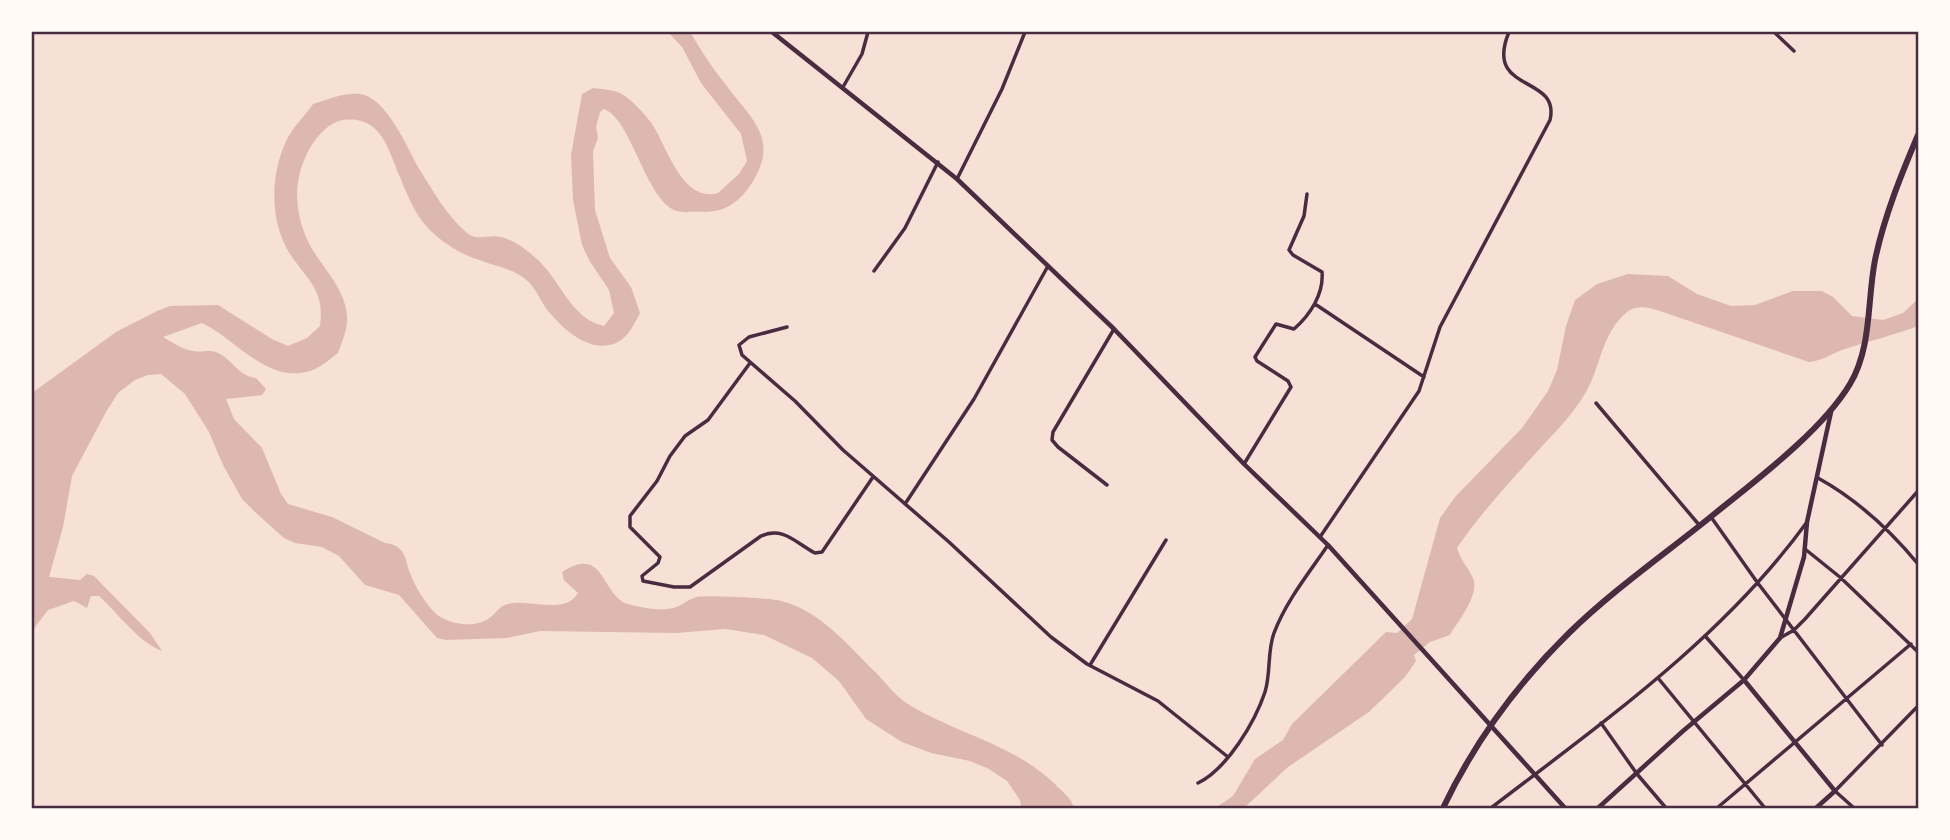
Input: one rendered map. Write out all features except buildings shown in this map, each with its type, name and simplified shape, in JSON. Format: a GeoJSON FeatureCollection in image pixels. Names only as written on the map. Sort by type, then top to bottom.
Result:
{"type":"FeatureCollection","features":[{"type":"Feature","properties":{"kind":"highway"},"geometry":{"type":"LineString","coordinates":[[1443,808],[1490,724],[1570,632],[1790,451],[1850,384],[1861,359],[1882,232],[1919,135]]}},
{"type":"Feature","properties":{"kind":"street"},"geometry":{"type":"LineString","coordinates":[[772,32],[938,162],[1114,329],[1244,464],[1328,545],[1565,808]]}},
{"type":"Feature","properties":{"kind":"street"},"geometry":{"type":"LineString","coordinates":[[844,87],[862,54],[868,32]]}},
{"type":"Feature","properties":{"kind":"street"},"geometry":{"type":"LineString","coordinates":[[957,179],[1002,89],[1025,32]]}},
{"type":"Feature","properties":{"kind":"street"},"geometry":{"type":"LineString","coordinates":[[1320,537],[1412,403],[1424,377],[1440,327],[1550,120],[1552,105],[1549,99],[1517,78],[1506,67],[1502,51],[1508,32]]}},
{"type":"Feature","properties":{"kind":"street"},"geometry":{"type":"LineString","coordinates":[[1774,32],[1794,51]]}},
{"type":"Feature","properties":{"kind":"street"},"geometry":{"type":"LineString","coordinates":[[874,271],[905,228],[938,162]]}},
{"type":"Feature","properties":{"kind":"street"},"geometry":{"type":"LineString","coordinates":[[1244,464],[1291,387],[1288,381],[1255,357],[1276,324],[1294,329],[1315,304],[1322,272],[1289,250],[1304,216],[1307,194]]}},
{"type":"Feature","properties":{"kind":"street"},"geometry":{"type":"LineString","coordinates":[[904,504],[974,399],[1048,265]]}},
{"type":"Feature","properties":{"kind":"street"},"geometry":{"type":"LineString","coordinates":[[1315,304],[1424,377]]}},
{"type":"Feature","properties":{"kind":"street"},"geometry":{"type":"LineString","coordinates":[[787,327],[740,342],[742,355],[1051,637],[1090,665],[1158,701],[1228,757]]}},
{"type":"Feature","properties":{"kind":"street"},"geometry":{"type":"LineString","coordinates":[[1107,485],[1052,440],[1053,432],[1114,329]]}},
{"type":"Feature","properties":{"kind":"street"},"geometry":{"type":"LineString","coordinates":[[750,363],[708,420],[681,440],[665,463],[657,481],[630,516],[630,527],[660,557],[659,563],[642,576],[643,581],[674,587],[691,587],[769,532],[782,533],[815,553],[822,552],[873,477]]}},
{"type":"Feature","properties":{"kind":"street"},"geometry":{"type":"LineString","coordinates":[[1596,403],[1700,526]]}},
{"type":"Feature","properties":{"kind":"street"},"geometry":{"type":"LineString","coordinates":[[1780,638],[1805,549],[1807,522],[1832,407]]}},
{"type":"Feature","properties":{"kind":"street"},"geometry":{"type":"LineString","coordinates":[[1818,478],[1847,496],[1885,529],[1919,564]]}},
{"type":"Feature","properties":{"kind":"street"},"geometry":{"type":"LineString","coordinates":[[1598,808],[1744,680],[1780,638],[1794,630],[1919,491]]}},
{"type":"Feature","properties":{"kind":"street"},"geometry":{"type":"LineString","coordinates":[[1711,517],[1846,701],[1882,745]]}},
{"type":"Feature","properties":{"kind":"street"},"geometry":{"type":"LineString","coordinates":[[1492,808],[1706,637],[1807,522]]}},
{"type":"Feature","properties":{"kind":"street"},"geometry":{"type":"LineString","coordinates":[[1090,665],[1166,540]]}},
{"type":"Feature","properties":{"kind":"street"},"geometry":{"type":"LineString","coordinates":[[1198,783],[1214,773],[1250,725],[1265,693],[1273,636],[1295,593],[1328,545]]}},
{"type":"Feature","properties":{"kind":"street"},"geometry":{"type":"LineString","coordinates":[[1805,549],[1919,652]]}},
{"type":"Feature","properties":{"kind":"street"},"geometry":{"type":"LineString","coordinates":[[1706,637],[1835,791],[1854,808]]}},
{"type":"Feature","properties":{"kind":"street"},"geometry":{"type":"LineString","coordinates":[[1717,808],[1911,645]]}},
{"type":"Feature","properties":{"kind":"street"},"geometry":{"type":"LineString","coordinates":[[1657,677],[1765,808]]}},
{"type":"Feature","properties":{"kind":"street"},"geometry":{"type":"LineString","coordinates":[[1816,808],[1919,706]]}},
{"type":"Feature","properties":{"kind":"street"},"geometry":{"type":"LineString","coordinates":[[1601,723],[1637,774],[1666,808]]}},
{"type":"Feature","properties":{"kind":"shaded area"},"geometry":{"type":"Polygon","coordinates":[[[668,32],[690,32],[716,72],[753,119],[763,141],[763,153],[752,183],[732,204],[720,210],[677,211],[656,193],[623,128],[614,116],[604,109],[600,112],[596,127],[598,138],[593,151],[595,210],[610,258],[631,287],[640,313],[622,340],[599,345],[580,339],[556,320],[531,284],[521,276],[467,255],[440,239],[423,223],[415,210],[382,136],[367,123],[356,120],[337,122],[325,129],[316,139],[301,168],[297,192],[300,217],[308,241],[345,303],[347,323],[338,353],[314,370],[294,373],[266,366],[202,323],[163,337],[189,350],[216,352],[245,375],[256,378],[266,389],[262,395],[226,399],[234,419],[262,448],[281,494],[288,504],[332,517],[398,547],[421,595],[442,618],[471,624],[485,621],[508,604],[564,604],[578,593],[564,580],[562,572],[587,564],[602,575],[621,601],[641,607],[668,609],[703,596],[752,598],[795,605],[832,629],[905,702],[1021,759],[1055,784],[1069,798],[1074,808],[1021,808],[1020,800],[1007,781],[989,769],[902,742],[866,719],[839,681],[812,658],[764,635],[725,629],[676,633],[540,631],[507,638],[437,638],[399,595],[365,585],[339,556],[322,547],[295,543],[284,538],[256,513],[242,499],[209,432],[185,394],[161,374],[135,380],[118,393],[106,412],[72,476],[63,527],[49,577],[80,580],[87,574],[94,576],[150,633],[162,651],[144,641],[99,596],[91,596],[87,608],[74,601],[48,610],[32,631],[32,393],[116,332],[170,306],[218,305],[288,346],[307,338],[320,326],[320,303],[314,287],[283,241],[274,197],[281,153],[292,130],[313,104],[348,94],[370,97],[395,124],[440,201],[466,232],[474,237],[501,237],[521,246],[546,269],[583,316],[604,326],[614,313],[609,290],[582,245],[573,200],[571,155],[582,94],[593,88],[617,92],[629,99],[652,124],[677,170],[695,190],[705,194],[718,193],[739,174],[747,161],[741,134],[701,83],[682,47],[668,32]]]}},
{"type":"Feature","properties":{"kind":"shaded area"},"geometry":{"type":"Polygon","coordinates":[[[1628,274],[1668,276],[1697,294],[1731,306],[1755,305],[1793,291],[1822,291],[1833,297],[1852,316],[1883,320],[1903,313],[1918,299],[1918,326],[1809,362],[1657,310],[1642,307],[1627,312],[1612,330],[1591,382],[1575,409],[1494,500],[1457,548],[1474,585],[1471,600],[1450,635],[1430,642],[1414,655],[1416,661],[1405,677],[1369,712],[1288,767],[1244,808],[1215,808],[1233,796],[1255,759],[1283,740],[1292,724],[1386,632],[1397,633],[1412,619],[1440,518],[1455,497],[1522,428],[1548,391],[1557,370],[1566,326],[1575,300],[1597,284],[1628,274]]]}}]}
